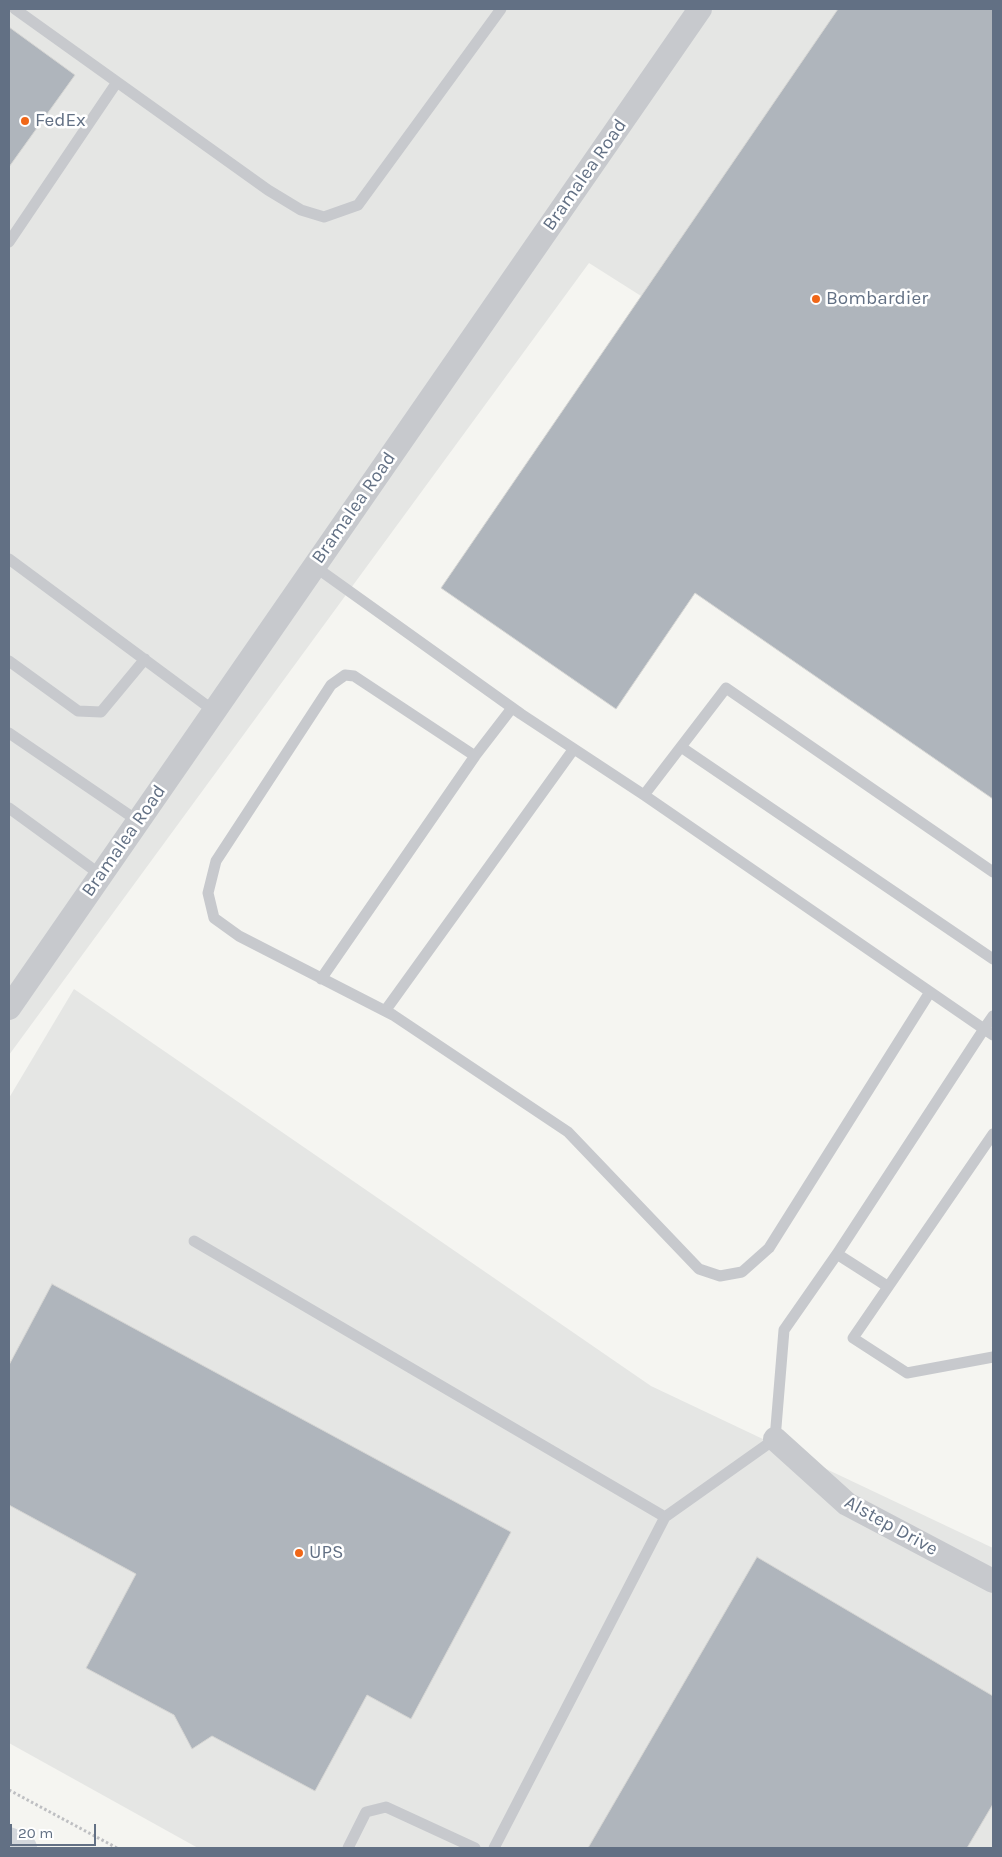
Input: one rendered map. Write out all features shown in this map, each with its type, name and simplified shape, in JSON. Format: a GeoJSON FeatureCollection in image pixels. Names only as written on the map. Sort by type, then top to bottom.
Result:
{"type":"FeatureCollection","features":[{"type":"Feature","properties":{"kind":"main road"},"geometry":{"type":"LineString","coordinates":[[9,1841],[22,1848]]}},
{"type":"Feature","properties":{"kind":"street","name":"Bramalea Road"},"geometry":{"type":"LineString","coordinates":[[9,1008],[700,9]]}},
{"type":"Feature","properties":{"kind":"street","name":"Alstep Drive"},"geometry":{"type":"LineString","coordinates":[[775,1439],[847,1504],[993,1581]]}},
{"type":"Feature","properties":{"kind":"lane"},"geometry":{"type":"LineString","coordinates":[[15,9],[268,190],[301,210],[324,217],[358,205],[501,9]]}},
{"type":"Feature","properties":{"kind":"lane"},"geometry":{"type":"LineString","coordinates":[[9,242],[118,82]]}},
{"type":"Feature","properties":{"kind":"lane"},"geometry":{"type":"LineString","coordinates":[[9,559],[214,711]]}},
{"type":"Feature","properties":{"kind":"lane"},"geometry":{"type":"LineString","coordinates":[[314,566],[512,708],[644,795],[989,1032]]}},
{"type":"Feature","properties":{"kind":"lane"},"geometry":{"type":"LineString","coordinates":[[9,661],[78,711],[101,712],[145,659]]}},
{"type":"Feature","properties":{"kind":"lane"},"geometry":{"type":"LineString","coordinates":[[475,756],[354,676],[345,675],[331,685],[216,862],[208,893],[214,918],[239,936],[393,1015],[568,1132],[699,1270],[720,1276],[742,1272],[769,1248],[930,992]]}},
{"type":"Feature","properties":{"kind":"lane"},"geometry":{"type":"LineString","coordinates":[[644,795],[726,688],[993,872]]}},
{"type":"Feature","properties":{"kind":"lane"},"geometry":{"type":"LineString","coordinates":[[322,978],[475,756],[512,708]]}},
{"type":"Feature","properties":{"kind":"lane"},"geometry":{"type":"LineString","coordinates":[[9,733],[138,822]]}},
{"type":"Feature","properties":{"kind":"lane"},"geometry":{"type":"LineString","coordinates":[[681,747],[993,959]]}},
{"type":"Feature","properties":{"kind":"lane"},"geometry":{"type":"LineString","coordinates":[[385,1011],[573,750]]}},
{"type":"Feature","properties":{"kind":"lane"},"geometry":{"type":"LineString","coordinates":[[9,808],[100,875]]}},
{"type":"Feature","properties":{"kind":"lane"},"geometry":{"type":"LineString","coordinates":[[494,1848],[665,1517],[775,1439],[784,1330],[989,1032],[993,1016]]}},
{"type":"Feature","properties":{"kind":"lane"},"geometry":{"type":"LineString","coordinates":[[993,1134],[853,1338],[906,1373],[993,1357]]}},
{"type":"Feature","properties":{"kind":"lane"},"geometry":{"type":"LineString","coordinates":[[194,1241],[665,1517]]}},
{"type":"Feature","properties":{"kind":"lane"},"geometry":{"type":"LineString","coordinates":[[837,1254],[887,1286]]}},
{"type":"Feature","properties":{"kind":"lane"},"geometry":{"type":"LineString","coordinates":[[348,1848],[366,1812],[386,1807],[476,1848]]}},
{"type":"Feature","properties":{"kind":"path"},"geometry":{"type":"LineString","coordinates":[[9,1790],[117,1848]]}},
{"type":"Feature","properties":{"kind":"shaded area"},"geometry":{"type":"Polygon","coordinates":[[[9,9],[993,9],[993,519],[589,263],[9,1055],[9,9]]]}},
{"type":"Feature","properties":{"kind":"shaded area"},"geometry":{"type":"Polygon","coordinates":[[[74,989],[651,1386],[993,1548],[993,1848],[198,1848],[9,1743],[9,1098],[74,989]]]}},
{"type":"Feature","properties":{"kind":"building","name":"Bombardier"},"geometry":{"type":"Polygon","coordinates":[[[838,9],[993,9],[993,799],[695,593],[616,709],[441,588],[838,9]]]}},
{"type":"Feature","properties":{"kind":"building","name":"FedEx"},"geometry":{"type":"Polygon","coordinates":[[[9,27],[75,75],[9,167],[9,27]]]}},
{"type":"Feature","properties":{"kind":"building","name":"UPS"},"geometry":{"type":"Polygon","coordinates":[[[52,1284],[511,1532],[411,1719],[367,1695],[315,1791],[212,1736],[192,1749],[174,1715],[86,1668],[136,1574],[9,1505],[9,1365],[52,1284]]]}},
{"type":"Feature","properties":{"kind":"building"},"geometry":{"type":"Polygon","coordinates":[[[757,1557],[993,1696],[993,1804],[967,1848],[588,1848],[757,1557]]]}},
{"type":"Feature","properties":{"kind":"place","name":"FedEx"},"geometry":{"type":"Point","coordinates":[25,121]}},
{"type":"Feature","properties":{"kind":"place","name":"Bombardier"},"geometry":{"type":"Point","coordinates":[816,299]}},
{"type":"Feature","properties":{"kind":"place","name":"UPS"},"geometry":{"type":"Point","coordinates":[299,1553]}}]}
